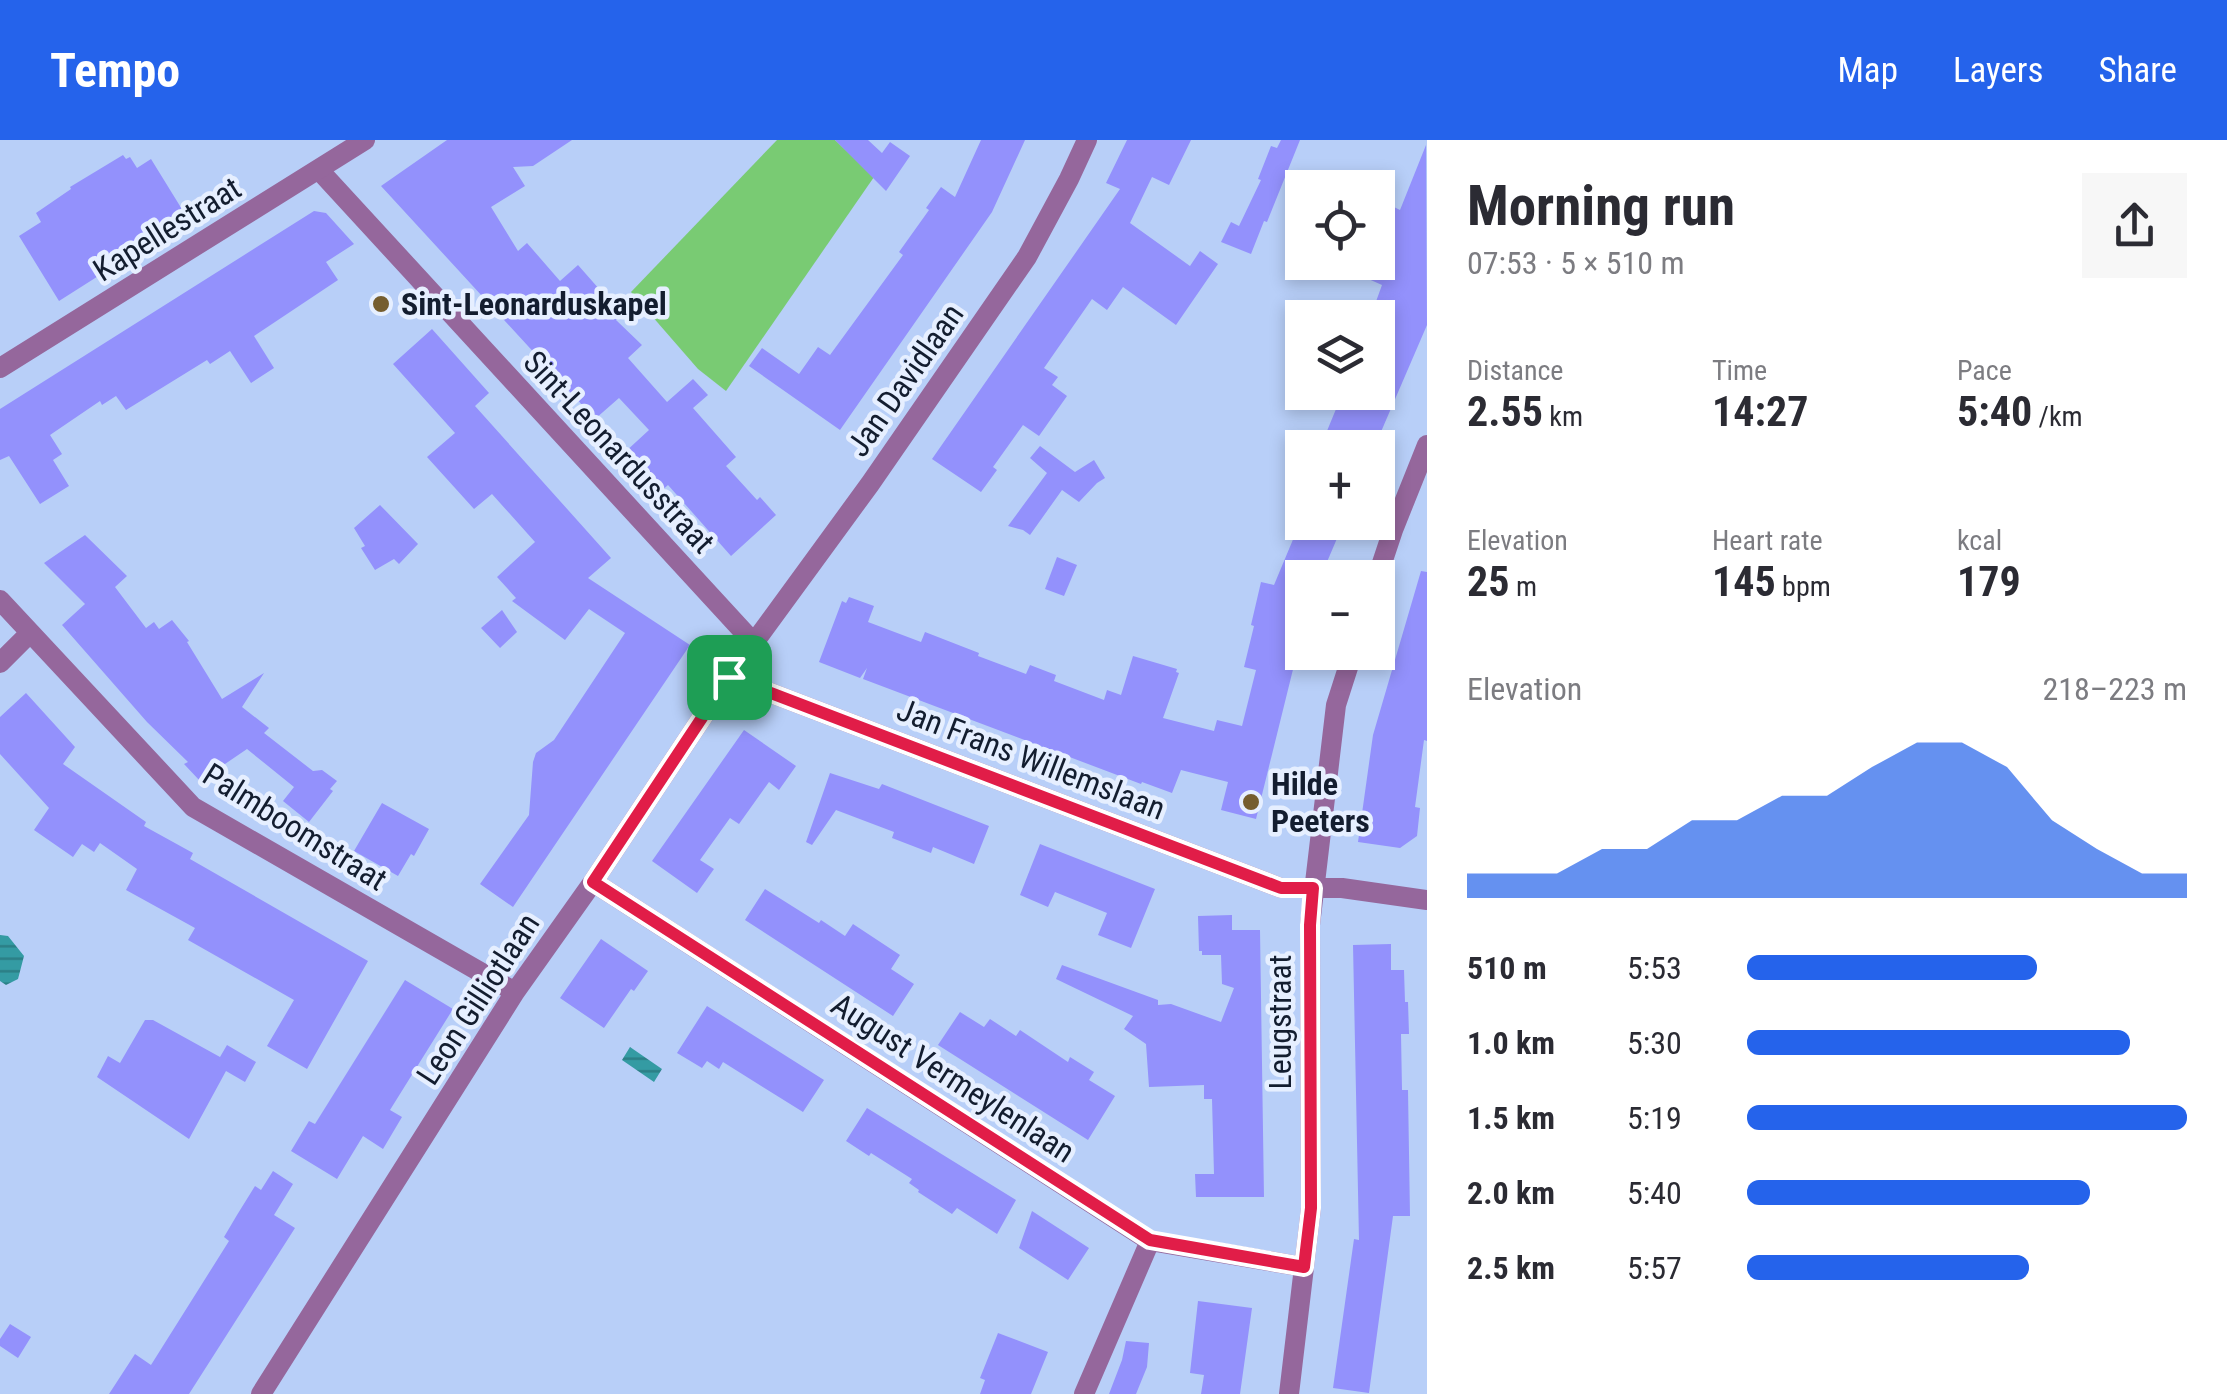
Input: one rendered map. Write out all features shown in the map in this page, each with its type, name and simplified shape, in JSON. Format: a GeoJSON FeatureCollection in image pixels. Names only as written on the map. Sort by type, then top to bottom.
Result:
{"type":"FeatureCollection","features":[{"type":"Feature","properties":{"kind":"street","name":"Kapellestraat"},"geometry":{"type":"LineString","coordinates":[[0,368],[365,140]]}},
{"type":"Feature","properties":{"kind":"street","name":"Jan Davidlaan"},"geometry":{"type":"LineString","coordinates":[[753,642],[870,484],[1026,258],[1087,140]]}},
{"type":"Feature","properties":{"kind":"street","name":"Sint-Leonardusstraat"},"geometry":{"type":"LineString","coordinates":[[318,170],[753,642]]}},
{"type":"Feature","properties":{"kind":"street"},"geometry":{"type":"LineString","coordinates":[[1383,560],[1427,445]]}},
{"type":"Feature","properties":{"kind":"street","name":"Palmboomstraat"},"geometry":{"type":"LineString","coordinates":[[0,600],[193,807],[515,992]]}},
{"type":"Feature","properties":{"kind":"street"},"geometry":{"type":"LineString","coordinates":[[0,663],[30,634]]}},
{"type":"Feature","properties":{"kind":"street","name":"Leon Gilliotlaan"},"geometry":{"type":"LineString","coordinates":[[261,1394],[515,992],[753,642]]}},
{"type":"Feature","properties":{"kind":"street","name":"Leugstraat"},"geometry":{"type":"LineString","coordinates":[[1289,1394],[1311,1208],[1310,925],[1336,706],[1347,670]]}},
{"type":"Feature","properties":{"kind":"street","name":"Jan Frans Willemslaan"},"geometry":{"type":"LineString","coordinates":[[729,677],[1281,888],[1342,888],[1427,900]]}},
{"type":"Feature","properties":{"kind":"street","name":"August Vermeylenlaan"},"geometry":{"type":"LineString","coordinates":[[593,882],[1150,1240],[1304,1267]]}},
{"type":"Feature","properties":{"kind":"street"},"geometry":{"type":"LineString","coordinates":[[1084,1394],[1150,1240]]}},
{"type":"Feature","properties":{"kind":"green space"},"geometry":{"type":"Polygon","coordinates":[[[777,140],[835,140],[874,177],[726,391],[698,369],[631,292],[777,140]]]}},
{"type":"Feature","properties":{"kind":"shaded area"},"geometry":{"type":"Polygon","coordinates":[[[0,935],[8,936],[24,956],[18,979],[6,985],[0,981],[0,935]]]}},
{"type":"Feature","properties":{"kind":"shaded area"},"geometry":{"type":"Polygon","coordinates":[[[630,1047],[662,1069],[654,1082],[622,1060],[630,1047]]]}},
{"type":"Feature","properties":{"kind":"building"},"geometry":{"type":"Polygon","coordinates":[[[447,140],[572,140],[533,166],[513,167],[525,186],[491,207],[518,251],[527,243],[560,281],[578,265],[622,315],[616,320],[642,345],[628,358],[667,402],[693,379],[708,395],[693,408],[736,457],[726,466],[776,515],[731,556],[668,485],[659,493],[624,453],[649,430],[619,398],[595,419],[381,186],[447,140]]]}},
{"type":"Feature","properties":{"kind":"building"},"geometry":{"type":"Polygon","coordinates":[[[835,140],[868,140],[882,153],[890,142],[910,156],[886,191],[835,140]]]}},
{"type":"Feature","properties":{"kind":"building"},"geometry":{"type":"Polygon","coordinates":[[[981,140],[1025,140],[992,212],[840,430],[749,366],[762,348],[799,374],[818,347],[830,355],[903,255],[899,252],[941,187],[955,197],[981,140]]]}},
{"type":"Feature","properties":{"kind":"building"},"geometry":{"type":"Polygon","coordinates":[[[1127,140],[1191,140],[1169,185],[1152,177],[1130,223],[1190,266],[1200,251],[1218,264],[1176,325],[1123,287],[1107,310],[1092,299],[1044,368],[1058,377],[1052,385],[1067,396],[1039,436],[1023,425],[993,467],[997,470],[981,492],[932,459],[1120,189],[1106,183],[1127,140]]]}},
{"type":"Feature","properties":{"kind":"building"},"geometry":{"type":"Polygon","coordinates":[[[1281,140],[1300,140],[1251,254],[1221,242],[1231,222],[1239,226],[1261,180],[1258,179],[1271,146],[1277,148],[1281,140]]]}},
{"type":"Feature","properties":{"kind":"building"},"geometry":{"type":"Polygon","coordinates":[[[1426,145],[1427,325],[1395,399],[1395,300],[1377,300],[1382,285],[1371,280],[1395,280],[1395,208],[1400,210],[1426,145]]]}},
{"type":"Feature","properties":{"kind":"building"},"geometry":{"type":"Polygon","coordinates":[[[123,155],[126,159],[130,157],[137,168],[151,159],[188,219],[59,301],[19,236],[41,222],[36,213],[123,155]]]}},
{"type":"Feature","properties":{"kind":"building"},"geometry":{"type":"Polygon","coordinates":[[[314,211],[326,213],[354,244],[326,262],[338,280],[254,336],[274,368],[251,383],[230,351],[210,364],[207,360],[126,410],[116,396],[102,405],[100,401],[50,435],[62,454],[53,460],[69,486],[40,504],[9,456],[0,460],[0,409],[314,211]]]}},
{"type":"Feature","properties":{"kind":"building"},"geometry":{"type":"Polygon","coordinates":[[[432,329],[489,393],[475,406],[611,558],[588,578],[690,645],[513,907],[480,884],[529,815],[536,753],[554,740],[625,633],[589,609],[565,640],[512,601],[516,598],[497,577],[535,542],[492,494],[474,509],[427,457],[455,433],[393,364],[432,329]]]}},
{"type":"Feature","properties":{"kind":"building"},"geometry":{"type":"Polygon","coordinates":[[[1336,410],[1390,410],[1382,430],[1327,430],[1336,410]]]}},
{"type":"Feature","properties":{"kind":"building"},"geometry":{"type":"Polygon","coordinates":[[[1040,446],[1075,472],[1094,460],[1105,478],[1079,502],[1062,490],[1030,535],[1008,526],[1047,473],[1030,458],[1040,446]]]}},
{"type":"Feature","properties":{"kind":"building"},"geometry":{"type":"Polygon","coordinates":[[[380,505],[418,544],[399,564],[394,559],[375,570],[354,528],[380,505]]]}},
{"type":"Feature","properties":{"kind":"building"},"geometry":{"type":"Polygon","coordinates":[[[85,535],[127,576],[115,587],[146,628],[154,622],[159,629],[172,620],[189,641],[222,699],[264,673],[242,707],[269,728],[264,733],[313,771],[322,770],[337,781],[309,822],[283,801],[294,787],[247,749],[200,781],[184,764],[188,762],[147,722],[62,625],[85,604],[44,563],[85,535]]]}},
{"type":"Feature","properties":{"kind":"building"},"geometry":{"type":"Polygon","coordinates":[[[1293,540],[1336,540],[1328,560],[1285,560],[1285,670],[1293,670],[1256,819],[1221,810],[1228,782],[1181,770],[1172,793],[1141,784],[863,679],[867,668],[860,678],[819,662],[842,601],[846,603],[849,597],[874,606],[868,622],[921,642],[925,632],[1026,674],[1030,665],[1056,675],[1054,681],[1104,700],[1107,690],[1121,695],[1133,656],[1177,669],[1179,673],[1163,718],[1214,731],[1217,720],[1242,726],[1256,670],[1244,667],[1254,626],[1251,625],[1261,582],[1274,585],[1293,540]]]}},
{"type":"Feature","properties":{"kind":"building"},"geometry":{"type":"Polygon","coordinates":[[[1057,557],[1077,565],[1064,596],[1045,589],[1057,557]]]}},
{"type":"Feature","properties":{"kind":"building"},"geometry":{"type":"Polygon","coordinates":[[[1421,571],[1427,572],[1427,741],[1424,740],[1415,807],[1420,808],[1417,836],[1400,848],[1358,842],[1373,735],[1421,571]]]}},
{"type":"Feature","properties":{"kind":"building"},"geometry":{"type":"Polygon","coordinates":[[[502,610],[517,632],[500,648],[481,628],[502,610]]]}},
{"type":"Feature","properties":{"kind":"building"},"geometry":{"type":"Polygon","coordinates":[[[26,693],[75,747],[63,764],[146,822],[144,826],[193,853],[190,859],[368,961],[307,1069],[267,1046],[294,1000],[188,940],[195,928],[126,890],[137,869],[100,843],[94,852],[82,844],[73,857],[34,830],[49,808],[0,754],[0,717],[26,693]]]}},
{"type":"Feature","properties":{"kind":"building"},"geometry":{"type":"Polygon","coordinates":[[[744,730],[796,766],[779,790],[769,782],[739,824],[730,818],[700,860],[714,869],[697,893],[652,861],[744,730]]]}},
{"type":"Feature","properties":{"kind":"building"},"geometry":{"type":"Polygon","coordinates":[[[830,773],[879,789],[882,784],[989,826],[974,864],[933,847],[931,853],[892,838],[894,832],[836,810],[812,845],[806,842],[830,773]]]}},
{"type":"Feature","properties":{"kind":"building"},"geometry":{"type":"Polygon","coordinates":[[[382,803],[429,829],[398,876],[354,851],[382,803]]]}},
{"type":"Feature","properties":{"kind":"building"},"geometry":{"type":"Polygon","coordinates":[[[1040,844],[1155,889],[1131,948],[1098,935],[1107,913],[1055,892],[1048,907],[1020,895],[1040,844]]]}},
{"type":"Feature","properties":{"kind":"building"},"geometry":{"type":"Polygon","coordinates":[[[765,889],[845,936],[853,924],[900,955],[891,969],[914,984],[893,1016],[745,920],[765,889]]]}},
{"type":"Feature","properties":{"kind":"building"},"geometry":{"type":"Polygon","coordinates":[[[1232,915],[1232,930],[1260,930],[1264,1197],[1196,1197],[1195,1174],[1214,1174],[1212,1099],[1204,1099],[1204,1085],[1149,1087],[1146,1044],[1124,1029],[1133,1016],[1056,979],[1062,965],[1158,1000],[1158,1005],[1171,1004],[1221,1022],[1234,988],[1222,984],[1221,955],[1202,955],[1199,951],[1198,916],[1232,915]]]}},
{"type":"Feature","properties":{"kind":"building"},"geometry":{"type":"Polygon","coordinates":[[[601,939],[648,971],[604,1028],[560,998],[601,939]]]}},
{"type":"Feature","properties":{"kind":"building"},"geometry":{"type":"Polygon","coordinates":[[[1391,944],[1391,970],[1404,970],[1408,1002],[1409,1034],[1401,1034],[1402,1090],[1408,1090],[1410,1216],[1393,1216],[1369,1393],[1333,1388],[1354,1239],[1359,1240],[1353,945],[1391,944]]]}},
{"type":"Feature","properties":{"kind":"building"},"geometry":{"type":"Polygon","coordinates":[[[405,980],[453,1009],[390,1110],[402,1117],[383,1149],[363,1136],[337,1179],[291,1151],[309,1121],[315,1124],[405,980]]]}},
{"type":"Feature","properties":{"kind":"building"},"geometry":{"type":"Polygon","coordinates":[[[707,1006],[824,1080],[803,1112],[723,1062],[719,1069],[707,1061],[702,1068],[677,1053],[707,1006]]]}},
{"type":"Feature","properties":{"kind":"building"},"geometry":{"type":"Polygon","coordinates":[[[960,1012],[984,1027],[990,1019],[1016,1036],[1020,1030],[1068,1062],[1070,1057],[1094,1072],[1089,1080],[1115,1096],[1088,1140],[938,1045],[960,1012]]]}},
{"type":"Feature","properties":{"kind":"building"},"geometry":{"type":"Polygon","coordinates":[[[145,1020],[153,1020],[220,1057],[227,1045],[256,1062],[245,1082],[226,1071],[189,1139],[97,1077],[108,1056],[120,1063],[145,1020]]]}},
{"type":"Feature","properties":{"kind":"building"},"geometry":{"type":"Polygon","coordinates":[[[867,1108],[1016,1200],[997,1234],[957,1208],[952,1214],[918,1192],[909,1183],[912,1179],[846,1141],[867,1108]]]}},
{"type":"Feature","properties":{"kind":"building"},"geometry":{"type":"Polygon","coordinates":[[[273,1171],[293,1184],[274,1215],[295,1228],[189,1394],[109,1394],[135,1354],[151,1365],[229,1241],[224,1237],[255,1186],[261,1190],[273,1171]]]}},
{"type":"Feature","properties":{"kind":"building"},"geometry":{"type":"Polygon","coordinates":[[[1032,1211],[1089,1248],[1068,1280],[1019,1248],[1032,1211]]]}},
{"type":"Feature","properties":{"kind":"building"},"geometry":{"type":"Polygon","coordinates":[[[1198,1301],[1252,1308],[1240,1394],[1201,1394],[1204,1375],[1190,1373],[1198,1301]]]}},
{"type":"Feature","properties":{"kind":"building"},"geometry":{"type":"Polygon","coordinates":[[[10,1324],[31,1337],[18,1358],[0,1346],[10,1324]]]}},
{"type":"Feature","properties":{"kind":"building"},"geometry":{"type":"Polygon","coordinates":[[[998,1333],[1048,1352],[1031,1394],[980,1394],[985,1380],[980,1378],[998,1333]]]}},
{"type":"Feature","properties":{"kind":"building"},"geometry":{"type":"Polygon","coordinates":[[[1126,1341],[1149,1343],[1147,1367],[1136,1394],[1109,1394],[1122,1360],[1126,1341]]]}},
{"type":"Feature","properties":{"kind":"place","name":"Sint-Leonarduskapel"},"geometry":{"type":"Point","coordinates":[381,304]}},
{"type":"Feature","properties":{"kind":"place","name":"Hilde Peeters"},"geometry":{"type":"Point","coordinates":[1251,802]}},
{"type":"Feature","properties":{"kind":"route"},"geometry":{"type":"LineString","coordinates":[[729,677],[1281,888],[1313,888],[1311,1208],[1304,1267],[1150,1240],[593,882],[729,677]]}}]}
